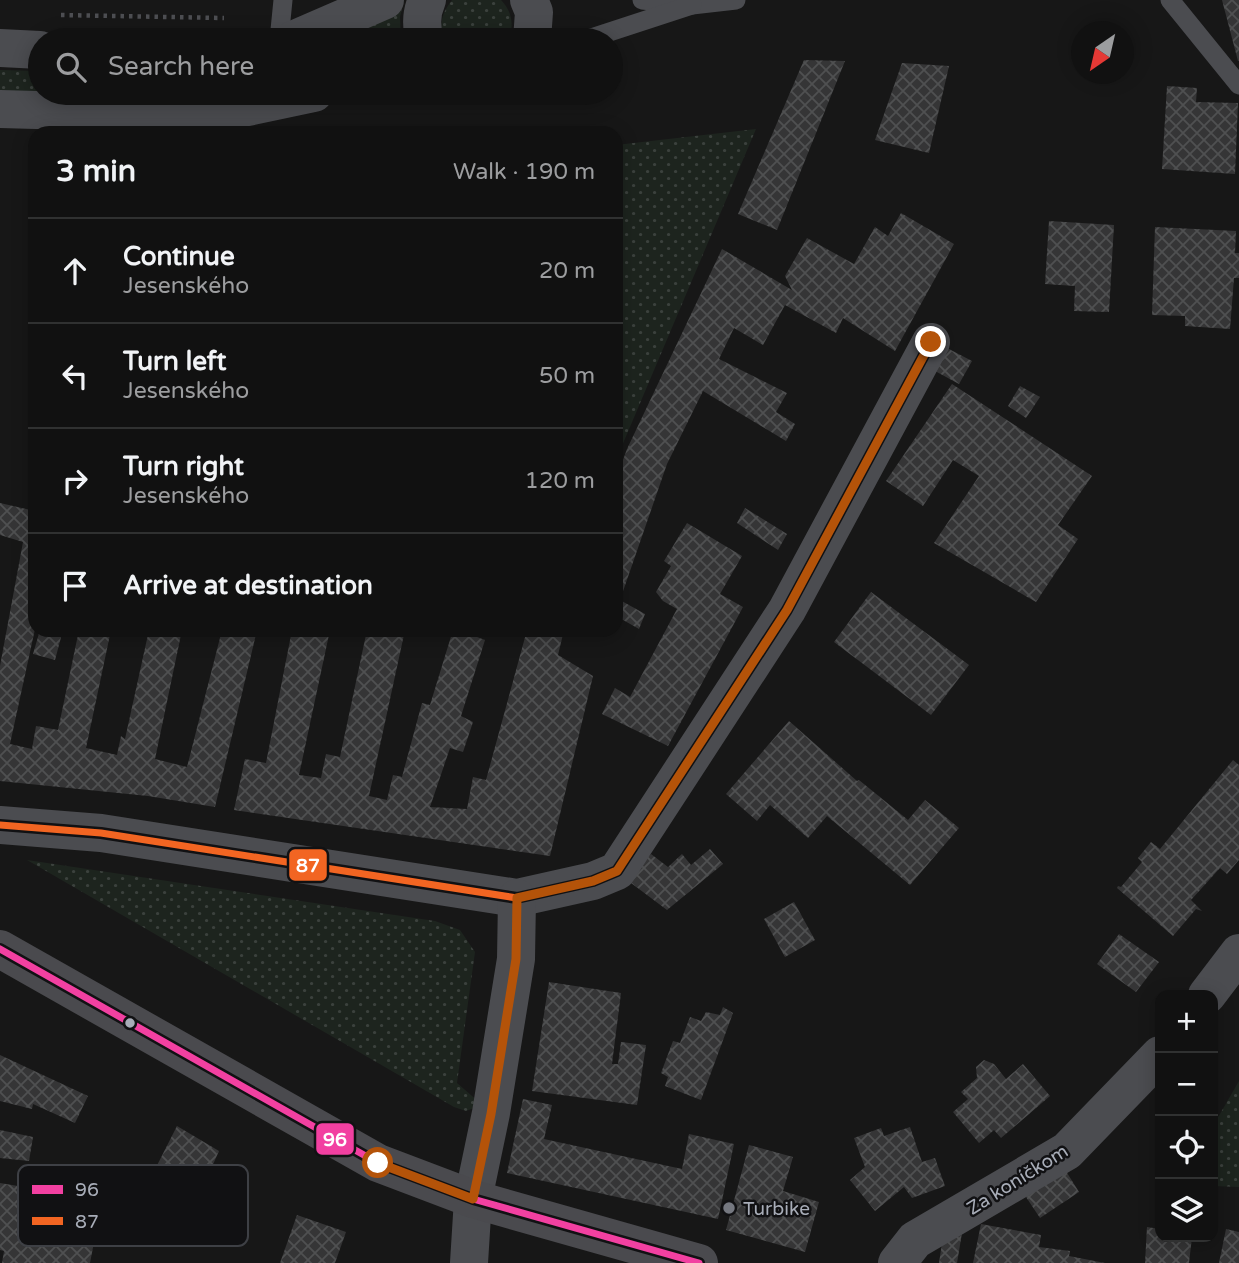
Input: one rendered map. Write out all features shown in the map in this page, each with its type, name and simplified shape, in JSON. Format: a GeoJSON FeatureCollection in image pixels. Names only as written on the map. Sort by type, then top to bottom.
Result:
{"type":"FeatureCollection","features":[{"type":"Feature","properties":{"kind":"main road"},"geometry":{"type":"LineString","coordinates":[[0,949],[378,1163],[473,1199],[699,1263]]}},
{"type":"Feature","properties":{"kind":"street"},"geometry":{"type":"LineString","coordinates":[[321,28],[385,0]]}},
{"type":"Feature","properties":{"kind":"street"},"geometry":{"type":"LineString","coordinates":[[422,28],[424,8],[428,0]]}},
{"type":"Feature","properties":{"kind":"street"},"geometry":{"type":"LineString","coordinates":[[529,0],[534,12],[533,28]]}},
{"type":"Feature","properties":{"kind":"street"},"geometry":{"type":"LineString","coordinates":[[0,48],[28,39]]}},
{"type":"Feature","properties":{"kind":"street"},"geometry":{"type":"LineString","coordinates":[[0,109],[178,114],[253,105]]}},
{"type":"Feature","properties":{"kind":"street"},"geometry":{"type":"LineString","coordinates":[[0,825],[101,833],[517,898],[593,881],[617,871],[787,610],[931,342]]}},
{"type":"Feature","properties":{"kind":"street"},"geometry":{"type":"LineString","coordinates":[[469,1263],[473,1199],[491,1114],[516,959],[517,898]]}},
{"type":"Feature","properties":{"kind":"street"},"geometry":{"type":"LineString","coordinates":[[1211,990],[1239,953]]}},
{"type":"Feature","properties":{"kind":"street","name":"Za koníčkom"},"geometry":{"type":"LineString","coordinates":[[897,1263],[915,1240],[1067,1151],[1155,1060]]}},
{"type":"Feature","properties":{"kind":"lane"},"geometry":{"type":"LineString","coordinates":[[280,28],[283,0]]}},
{"type":"Feature","properties":{"kind":"lane"},"geometry":{"type":"LineString","coordinates":[[642,0],[692,5]]}},
{"type":"Feature","properties":{"kind":"lane"},"geometry":{"type":"LineString","coordinates":[[622,28],[692,5],[736,0]]}},
{"type":"Feature","properties":{"kind":"lane"},"geometry":{"type":"LineString","coordinates":[[1170,0],[1239,85]]}},
{"type":"Feature","properties":{"kind":"path"},"geometry":{"type":"LineString","coordinates":[[106,28],[225,18]]}},
{"type":"Feature","properties":{"kind":"shaded area"},"geometry":{"type":"Polygon","coordinates":[[[452,0],[501,0],[508,9],[511,28],[441,28],[452,0]]]}},
{"type":"Feature","properties":{"kind":"shaded area"},"geometry":{"type":"Polygon","coordinates":[[[403,3],[400,28],[348,28],[403,3]]]}},
{"type":"Feature","properties":{"kind":"shaded area"},"geometry":{"type":"Polygon","coordinates":[[[0,70],[28,71],[28,95],[0,94],[0,70]]]}},
{"type":"Feature","properties":{"kind":"shaded area"},"geometry":{"type":"Polygon","coordinates":[[[756,129],[623,443],[623,144],[756,129]]]}},
{"type":"Feature","properties":{"kind":"shaded area"},"geometry":{"type":"Polygon","coordinates":[[[27,860],[435,921],[460,930],[475,952],[457,1083],[479,1102],[466,1111],[454,1107],[27,860]]]}},
{"type":"Feature","properties":{"kind":"shaded area"},"geometry":{"type":"Polygon","coordinates":[[[1239,1081],[1239,1187],[1218,1186],[1218,1117],[1239,1081]]]}},
{"type":"Feature","properties":{"kind":"building"},"geometry":{"type":"Polygon","coordinates":[[[1222,0],[1239,0],[1239,61],[1238,61],[1222,0]]]}},
{"type":"Feature","properties":{"kind":"building"},"geometry":{"type":"Polygon","coordinates":[[[804,60],[845,61],[777,230],[738,214],[804,60]]]}},
{"type":"Feature","properties":{"kind":"building"},"geometry":{"type":"Polygon","coordinates":[[[902,63],[949,66],[929,153],[875,140],[902,63]]]}},
{"type":"Feature","properties":{"kind":"building"},"geometry":{"type":"Polygon","coordinates":[[[1167,86],[1197,88],[1196,102],[1238,103],[1235,174],[1162,169],[1167,86]]]}},
{"type":"Feature","properties":{"kind":"building"},"geometry":{"type":"Polygon","coordinates":[[[901,213],[954,244],[895,351],[843,318],[836,333],[785,305],[763,345],[734,328],[719,359],[787,393],[776,412],[795,424],[786,441],[703,391],[667,464],[623,591],[623,460],[722,249],[792,290],[785,276],[807,238],[854,264],[875,227],[888,236],[901,213]]]}},
{"type":"Feature","properties":{"kind":"building"},"geometry":{"type":"Polygon","coordinates":[[[1049,221],[1114,225],[1109,312],[1074,311],[1075,286],[1045,284],[1049,221]]]}},
{"type":"Feature","properties":{"kind":"building"},"geometry":{"type":"Polygon","coordinates":[[[1155,227],[1236,231],[1235,253],[1239,253],[1239,278],[1234,278],[1230,329],[1185,326],[1185,316],[1152,315],[1155,227]]]}},
{"type":"Feature","properties":{"kind":"building"},"geometry":{"type":"Polygon","coordinates":[[[947,348],[972,361],[959,384],[935,371],[947,348]]]}},
{"type":"Feature","properties":{"kind":"building"},"geometry":{"type":"Polygon","coordinates":[[[952,384],[1092,476],[1058,525],[1078,539],[1036,602],[934,543],[979,476],[953,460],[923,506],[886,481],[952,384]]]}},
{"type":"Feature","properties":{"kind":"building"},"geometry":{"type":"Polygon","coordinates":[[[1020,386],[1040,397],[1026,418],[1008,406],[1020,386]]]}},
{"type":"Feature","properties":{"kind":"building"},"geometry":{"type":"Polygon","coordinates":[[[0,503],[28,509],[28,637],[33,637],[10,744],[32,749],[36,726],[58,730],[78,637],[110,637],[86,748],[117,755],[121,736],[125,739],[147,637],[181,637],[155,759],[187,767],[220,637],[255,637],[215,807],[148,796],[0,781],[0,666],[23,542],[0,535],[0,503]]]}},
{"type":"Feature","properties":{"kind":"building"},"geometry":{"type":"Polygon","coordinates":[[[745,508],[787,534],[778,550],[737,523],[745,508]]]}},
{"type":"Feature","properties":{"kind":"building"},"geometry":{"type":"Polygon","coordinates":[[[687,523],[742,556],[720,594],[743,607],[668,746],[602,714],[615,688],[630,697],[677,609],[663,601],[656,592],[671,566],[664,561],[687,523]]]}},
{"type":"Feature","properties":{"kind":"building"},"geometry":{"type":"Polygon","coordinates":[[[871,592],[969,665],[931,715],[834,642],[871,592]]]}},
{"type":"Feature","properties":{"kind":"building"},"geometry":{"type":"Polygon","coordinates":[[[623,602],[645,614],[639,629],[623,620],[623,602]]]}},
{"type":"Feature","properties":{"kind":"building"},"geometry":{"type":"Polygon","coordinates":[[[38,637],[61,637],[55,660],[33,654],[38,637]]]}},
{"type":"Feature","properties":{"kind":"building"},"geometry":{"type":"Polygon","coordinates":[[[291,637],[329,637],[299,775],[321,778],[326,754],[340,757],[366,637],[403,637],[369,796],[387,800],[393,775],[402,777],[422,703],[430,705],[451,637],[477,637],[485,640],[461,716],[473,722],[463,752],[450,748],[430,807],[467,809],[473,777],[486,780],[525,637],[562,637],[558,655],[593,676],[550,856],[234,810],[245,759],[266,763],[291,637]]]}},
{"type":"Feature","properties":{"kind":"building"},"geometry":{"type":"Polygon","coordinates":[[[789,721],[857,781],[908,820],[925,800],[959,828],[910,885],[827,816],[808,838],[770,805],[757,821],[726,794],[789,721]]]}},
{"type":"Feature","properties":{"kind":"building"},"geometry":{"type":"Polygon","coordinates":[[[1233,760],[1239,765],[1239,860],[1227,874],[1220,868],[1191,900],[1202,911],[1196,909],[1173,936],[1117,888],[1121,887],[1142,862],[1138,858],[1151,842],[1160,849],[1233,760]]]}},
{"type":"Feature","properties":{"kind":"building"},"geometry":{"type":"Polygon","coordinates":[[[710,849],[723,864],[667,910],[627,880],[651,854],[668,867],[682,854],[691,865],[710,849]]]}},
{"type":"Feature","properties":{"kind":"building"},"geometry":{"type":"Polygon","coordinates":[[[794,902],[815,940],[785,957],[764,919],[794,902]]]}},
{"type":"Feature","properties":{"kind":"building"},"geometry":{"type":"Polygon","coordinates":[[[1119,934],[1159,962],[1136,992],[1097,964],[1119,934]]]}},
{"type":"Feature","properties":{"kind":"building"},"geometry":{"type":"Polygon","coordinates":[[[549,982],[621,993],[612,1064],[618,1064],[621,1042],[646,1045],[637,1105],[532,1091],[549,982]]]}},
{"type":"Feature","properties":{"kind":"building"},"geometry":{"type":"Polygon","coordinates":[[[723,1007],[733,1013],[701,1100],[665,1086],[668,1077],[661,1073],[673,1041],[680,1043],[690,1017],[701,1021],[706,1012],[720,1015],[723,1007]]]}},
{"type":"Feature","properties":{"kind":"building"},"geometry":{"type":"Polygon","coordinates":[[[0,1055],[88,1096],[75,1123],[33,1104],[32,1109],[0,1101],[0,1055]]]}},
{"type":"Feature","properties":{"kind":"building"},"geometry":{"type":"Polygon","coordinates":[[[984,1060],[994,1064],[1006,1079],[1023,1064],[1050,1096],[1001,1138],[994,1130],[979,1143],[953,1112],[968,1099],[961,1092],[977,1078],[976,1067],[984,1060]]]}},
{"type":"Feature","properties":{"kind":"building"},"geometry":{"type":"Polygon","coordinates":[[[523,1099],[552,1105],[544,1139],[682,1169],[689,1134],[734,1144],[718,1219],[507,1173],[523,1099]]]}},
{"type":"Feature","properties":{"kind":"building"},"geometry":{"type":"Polygon","coordinates":[[[177,1126],[219,1151],[213,1165],[157,1165],[177,1126]]]}},
{"type":"Feature","properties":{"kind":"building"},"geometry":{"type":"Polygon","coordinates":[[[910,1127],[922,1162],[935,1158],[945,1186],[912,1198],[904,1187],[875,1211],[850,1180],[865,1167],[854,1138],[881,1128],[884,1136],[910,1127]]]}},
{"type":"Feature","properties":{"kind":"building"},"geometry":{"type":"Polygon","coordinates":[[[0,1130],[33,1137],[29,1161],[0,1158],[0,1130]]]}},
{"type":"Feature","properties":{"kind":"building"},"geometry":{"type":"Polygon","coordinates":[[[749,1145],[793,1157],[783,1191],[819,1202],[805,1252],[726,1230],[749,1145]]]}},
{"type":"Feature","properties":{"kind":"building"},"geometry":{"type":"Polygon","coordinates":[[[1064,1168],[1079,1192],[1040,1218],[1024,1194],[1064,1168]]]}},
{"type":"Feature","properties":{"kind":"building"},"geometry":{"type":"Polygon","coordinates":[[[0,1183],[18,1186],[18,1246],[93,1246],[90,1263],[2,1263],[4,1251],[0,1250],[0,1183]]]}},
{"type":"Feature","properties":{"kind":"building"},"geometry":{"type":"Polygon","coordinates":[[[297,1215],[346,1232],[335,1263],[280,1263],[297,1215]]]}},
{"type":"Feature","properties":{"kind":"building"},"geometry":{"type":"Polygon","coordinates":[[[981,1224],[1041,1235],[1039,1247],[1070,1251],[1069,1256],[1105,1263],[973,1263],[981,1224]]]}},
{"type":"Feature","properties":{"kind":"building"},"geometry":{"type":"Polygon","coordinates":[[[1147,1227],[1155,1228],[1155,1242],[1191,1242],[1189,1263],[1145,1263],[1147,1227]]]}},
{"type":"Feature","properties":{"kind":"building"},"geometry":{"type":"Polygon","coordinates":[[[1226,1229],[1239,1232],[1239,1263],[1219,1263],[1226,1229]]]}},
{"type":"Feature","properties":{"kind":"building"},"geometry":{"type":"Polygon","coordinates":[[[944,1230],[962,1233],[957,1263],[939,1263],[944,1230]]]}},
{"type":"Feature","properties":{"kind":"transit line","name":"87"},"geometry":{"type":"LineString","coordinates":[[0,825],[101,833],[517,898],[593,881],[617,871],[787,610],[931,342]]}},
{"type":"Feature","properties":{"kind":"transit line","name":"96"},"geometry":{"type":"LineString","coordinates":[[0,949],[378,1163],[473,1199],[699,1263]]}},
{"type":"Feature","properties":{"kind":"place","name":"Turbike"},"geometry":{"type":"Point","coordinates":[729,1208]}},
{"type":"Feature","properties":{"kind":"route"},"geometry":{"type":"LineString","coordinates":[[378,1163],[473,1199],[491,1114],[516,959],[517,898],[593,881],[617,871],[787,610],[931,342]]}}]}
